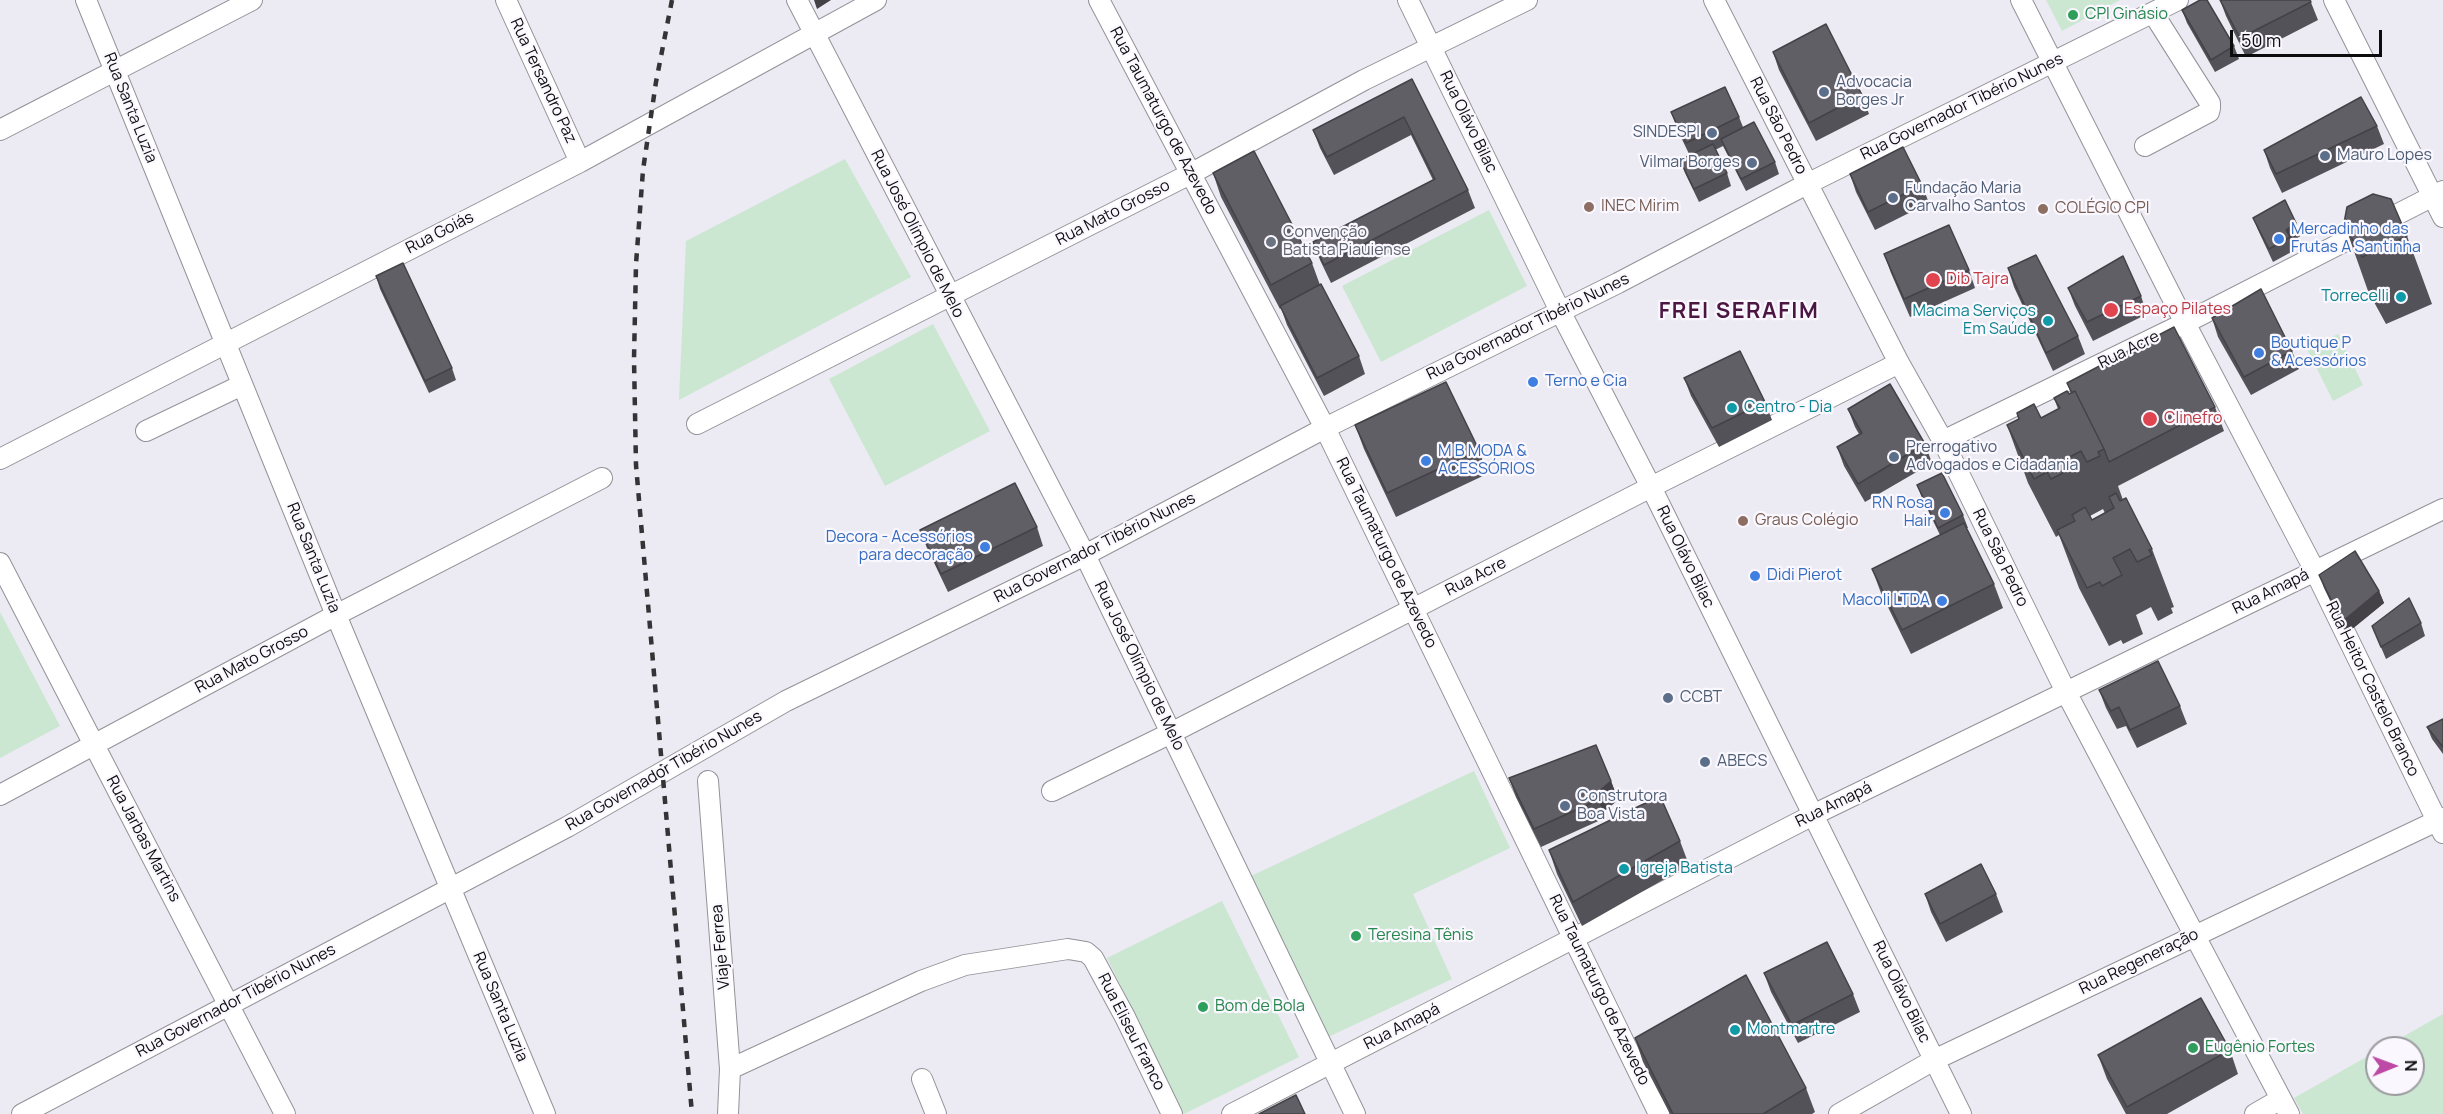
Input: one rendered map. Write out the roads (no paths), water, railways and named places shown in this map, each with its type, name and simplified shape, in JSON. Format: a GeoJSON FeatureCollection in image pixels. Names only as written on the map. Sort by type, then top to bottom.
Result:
{"type":"FeatureCollection","features":[{"type":"Feature","properties":{"kind":"street","name":"Rua Santa Luzia"},"geometry":{"type":"LineString","coordinates":[[86,0],[336,615],[545,1114]]}},
{"type":"Feature","properties":{"kind":"street"},"geometry":{"type":"LineString","coordinates":[[0,130],[252,0]]}},
{"type":"Feature","properties":{"kind":"street","name":"Rua Tersandro Paz"},"geometry":{"type":"LineString","coordinates":[[506,0],[580,162]]}},
{"type":"Feature","properties":{"kind":"street","name":"Rua José Olímpio de Melo"},"geometry":{"type":"LineString","coordinates":[[797,0],[1085,555],[1356,1114]]}},
{"type":"Feature","properties":{"kind":"street","name":"Rua Goiás"},"geometry":{"type":"LineString","coordinates":[[0,459],[580,162],[876,0]]}},
{"type":"Feature","properties":{"kind":"street","name":"Rua Taumaturgo de Azevedo"},"geometry":{"type":"LineString","coordinates":[[1099,0],[1192,173],[1324,428],[1659,1114]]}},
{"type":"Feature","properties":{"kind":"street","name":"Rua Olávo Bilac"},"geometry":{"type":"LineString","coordinates":[[1408,0],[1560,311],[1651,487],[1961,1114]]}},
{"type":"Feature","properties":{"kind":"street","name":"Rua Mato Grosso"},"geometry":{"type":"LineString","coordinates":[[698,424],[1192,173],[1364,80],[1527,0]]}},
{"type":"Feature","properties":{"kind":"street","name":"Rua São Pedro"},"geometry":{"type":"LineString","coordinates":[[1714,0],[1899,363],[1943,441],[2066,692],[2193,936],[2285,1106]]}},
{"type":"Feature","properties":{"kind":"street","name":"Rua Heitor Castelo Branco"},"geometry":{"type":"LineString","coordinates":[[2021,0],[2185,323],[2315,571],[2441,824]]}},
{"type":"Feature","properties":{"kind":"street","name":"Rua Governador Tibério Nunes"},"geometry":{"type":"LineString","coordinates":[[22,1114],[567,827],[786,701],[1085,555],[1324,428],[2178,0]]}},
{"type":"Feature","properties":{"kind":"street"},"geometry":{"type":"LineString","coordinates":[[2334,0],[2438,194],[2443,217]]}},
{"type":"Feature","properties":{"kind":"street"},"geometry":{"type":"LineString","coordinates":[[2145,146],[2209,112],[2210,108],[2210,103],[2153,13]]}},
{"type":"Feature","properties":{"kind":"street","name":"Rua Acre"},"geometry":{"type":"LineString","coordinates":[[1943,441],[2185,323],[2438,194]]}},
{"type":"Feature","properties":{"kind":"street","name":"Rua Acre"},"geometry":{"type":"LineString","coordinates":[[1052,791],[1171,733],[1651,487],[1899,363]]}},
{"type":"Feature","properties":{"kind":"street"},"geometry":{"type":"LineString","coordinates":[[146,431],[242,385]]}},
{"type":"Feature","properties":{"kind":"street","name":"Rua Mato Grosso"},"geometry":{"type":"LineString","coordinates":[[0,795],[336,615],[602,478]]}},
{"type":"Feature","properties":{"kind":"street","name":"Rua Amapá"},"geometry":{"type":"LineString","coordinates":[[1232,1114],[1813,815],[2443,509]]}},
{"type":"Feature","properties":{"kind":"street","name":"Rua Jarbas Martins"},"geometry":{"type":"LineString","coordinates":[[0,564],[285,1114]]}},
{"type":"Feature","properties":{"kind":"street","name":"Viaje Ferrea"},"geometry":{"type":"LineString","coordinates":[[708,781],[730,1070],[728,1114]]}},
{"type":"Feature","properties":{"kind":"street","name":"Rua Regeneração"},"geometry":{"type":"LineString","coordinates":[[1839,1114],[1934,1060],[2193,936],[2441,824]]}},
{"type":"Feature","properties":{"kind":"street","name":"Rua Eliseu Franco"},"geometry":{"type":"LineString","coordinates":[[730,1070],[921,981],[964,965],[1068,950],[1086,952],[1093,958],[1120,1006],[1172,1114]]}},
{"type":"Feature","properties":{"kind":"street"},"geometry":{"type":"LineString","coordinates":[[922,1079],[936,1114]]}},
{"type":"Feature","properties":{"kind":"street"},"geometry":{"type":"LineString","coordinates":[[2254,1114],[2285,1106]]}},
{"type":"Feature","properties":{"kind":"railway"},"geometry":{"type":"LineString","coordinates":[[672,0],[656,82],[643,170],[636,264],[634,359],[636,465],[692,1114]]}},
{"type":"Feature","properties":{"kind":"place","name":"CPI Ginásio"},"geometry":{"type":"Point","coordinates":[2073,15]}},
{"type":"Feature","properties":{"kind":"place","name":"Advocacia Borges Jr"},"geometry":{"type":"Point","coordinates":[1824,92]}},
{"type":"Feature","properties":{"kind":"place","name":"SINDESPI"},"geometry":{"type":"Point","coordinates":[1712,133]}},
{"type":"Feature","properties":{"kind":"place","name":"Mauro Lopes"},"geometry":{"type":"Point","coordinates":[2325,156]}},
{"type":"Feature","properties":{"kind":"place","name":"Vilmar Borges"},"geometry":{"type":"Point","coordinates":[1752,163]}},
{"type":"Feature","properties":{"kind":"place","name":"Fundação Maria Carvalho Santos"},"geometry":{"type":"Point","coordinates":[1893,198]}},
{"type":"Feature","properties":{"kind":"place","name":"INEC Mirim"},"geometry":{"type":"Point","coordinates":[1589,207]}},
{"type":"Feature","properties":{"kind":"place","name":"COLÉGIO CPI"},"geometry":{"type":"Point","coordinates":[2043,209]}},
{"type":"Feature","properties":{"kind":"place","name":"Mercadinho das Frutas A Santinha"},"geometry":{"type":"Point","coordinates":[2279,239]}},
{"type":"Feature","properties":{"kind":"place","name":"Convenção Batista Piauiense"},"geometry":{"type":"Point","coordinates":[1271,242]}},
{"type":"Feature","properties":{"kind":"place","name":"Dib Tajra"},"geometry":{"type":"Point","coordinates":[1933,280]}},
{"type":"Feature","properties":{"kind":"place","name":"Torrecelli"},"geometry":{"type":"Point","coordinates":[2401,297]}},
{"type":"Feature","properties":{"kind":"place","name":"Espaço Pilates"},"geometry":{"type":"Point","coordinates":[2111,310]}},
{"type":"Feature","properties":{"kind":"place","name":"Macima Serviços Em Saúde"},"geometry":{"type":"Point","coordinates":[2048,321]}},
{"type":"Feature","properties":{"kind":"place","name":"Boutique P & Acessórios"},"geometry":{"type":"Point","coordinates":[2259,353]}},
{"type":"Feature","properties":{"kind":"place","name":"Terno e Cia"},"geometry":{"type":"Point","coordinates":[1533,382]}},
{"type":"Feature","properties":{"kind":"place","name":"Centro - Dia"},"geometry":{"type":"Point","coordinates":[1732,408]}},
{"type":"Feature","properties":{"kind":"place","name":"Clinefro"},"geometry":{"type":"Point","coordinates":[2150,419]}},
{"type":"Feature","properties":{"kind":"place","name":"Prerrogativo Advogados e Cidadania"},"geometry":{"type":"Point","coordinates":[1894,457]}},
{"type":"Feature","properties":{"kind":"place","name":"M B MODA & ACESSÓRIOS"},"geometry":{"type":"Point","coordinates":[1426,461]}},
{"type":"Feature","properties":{"kind":"place","name":"RN Rosa Hair"},"geometry":{"type":"Point","coordinates":[1945,513]}},
{"type":"Feature","properties":{"kind":"place","name":"Graus Colégio"},"geometry":{"type":"Point","coordinates":[1743,521]}},
{"type":"Feature","properties":{"kind":"place","name":"Decora - Acessórios para decoração"},"geometry":{"type":"Point","coordinates":[985,547]}},
{"type":"Feature","properties":{"kind":"place","name":"Didi Pierot"},"geometry":{"type":"Point","coordinates":[1755,576]}},
{"type":"Feature","properties":{"kind":"place","name":"Macoli LTDA"},"geometry":{"type":"Point","coordinates":[1942,601]}},
{"type":"Feature","properties":{"kind":"place","name":"CCBT"},"geometry":{"type":"Point","coordinates":[1668,698]}},
{"type":"Feature","properties":{"kind":"place","name":"ABECS"},"geometry":{"type":"Point","coordinates":[1705,762]}},
{"type":"Feature","properties":{"kind":"place","name":"Construtora Boa Vista"},"geometry":{"type":"Point","coordinates":[1565,806]}},
{"type":"Feature","properties":{"kind":"place","name":"Igreja Batista"},"geometry":{"type":"Point","coordinates":[1624,869]}},
{"type":"Feature","properties":{"kind":"place","name":"Teresina Tênis"},"geometry":{"type":"Point","coordinates":[1356,936]}},
{"type":"Feature","properties":{"kind":"place","name":"Bom de Bola"},"geometry":{"type":"Point","coordinates":[1203,1007]}},
{"type":"Feature","properties":{"kind":"place","name":"Montmartre"},"geometry":{"type":"Point","coordinates":[1735,1030]}},
{"type":"Feature","properties":{"kind":"place","name":"Eugênio Fortes"},"geometry":{"type":"Point","coordinates":[2193,1048]}},
{"type":"Feature","properties":{"kind":"district","name":"FREI SERAFIM"},"geometry":{"type":"Point","coordinates":[1739,312]}}]}
